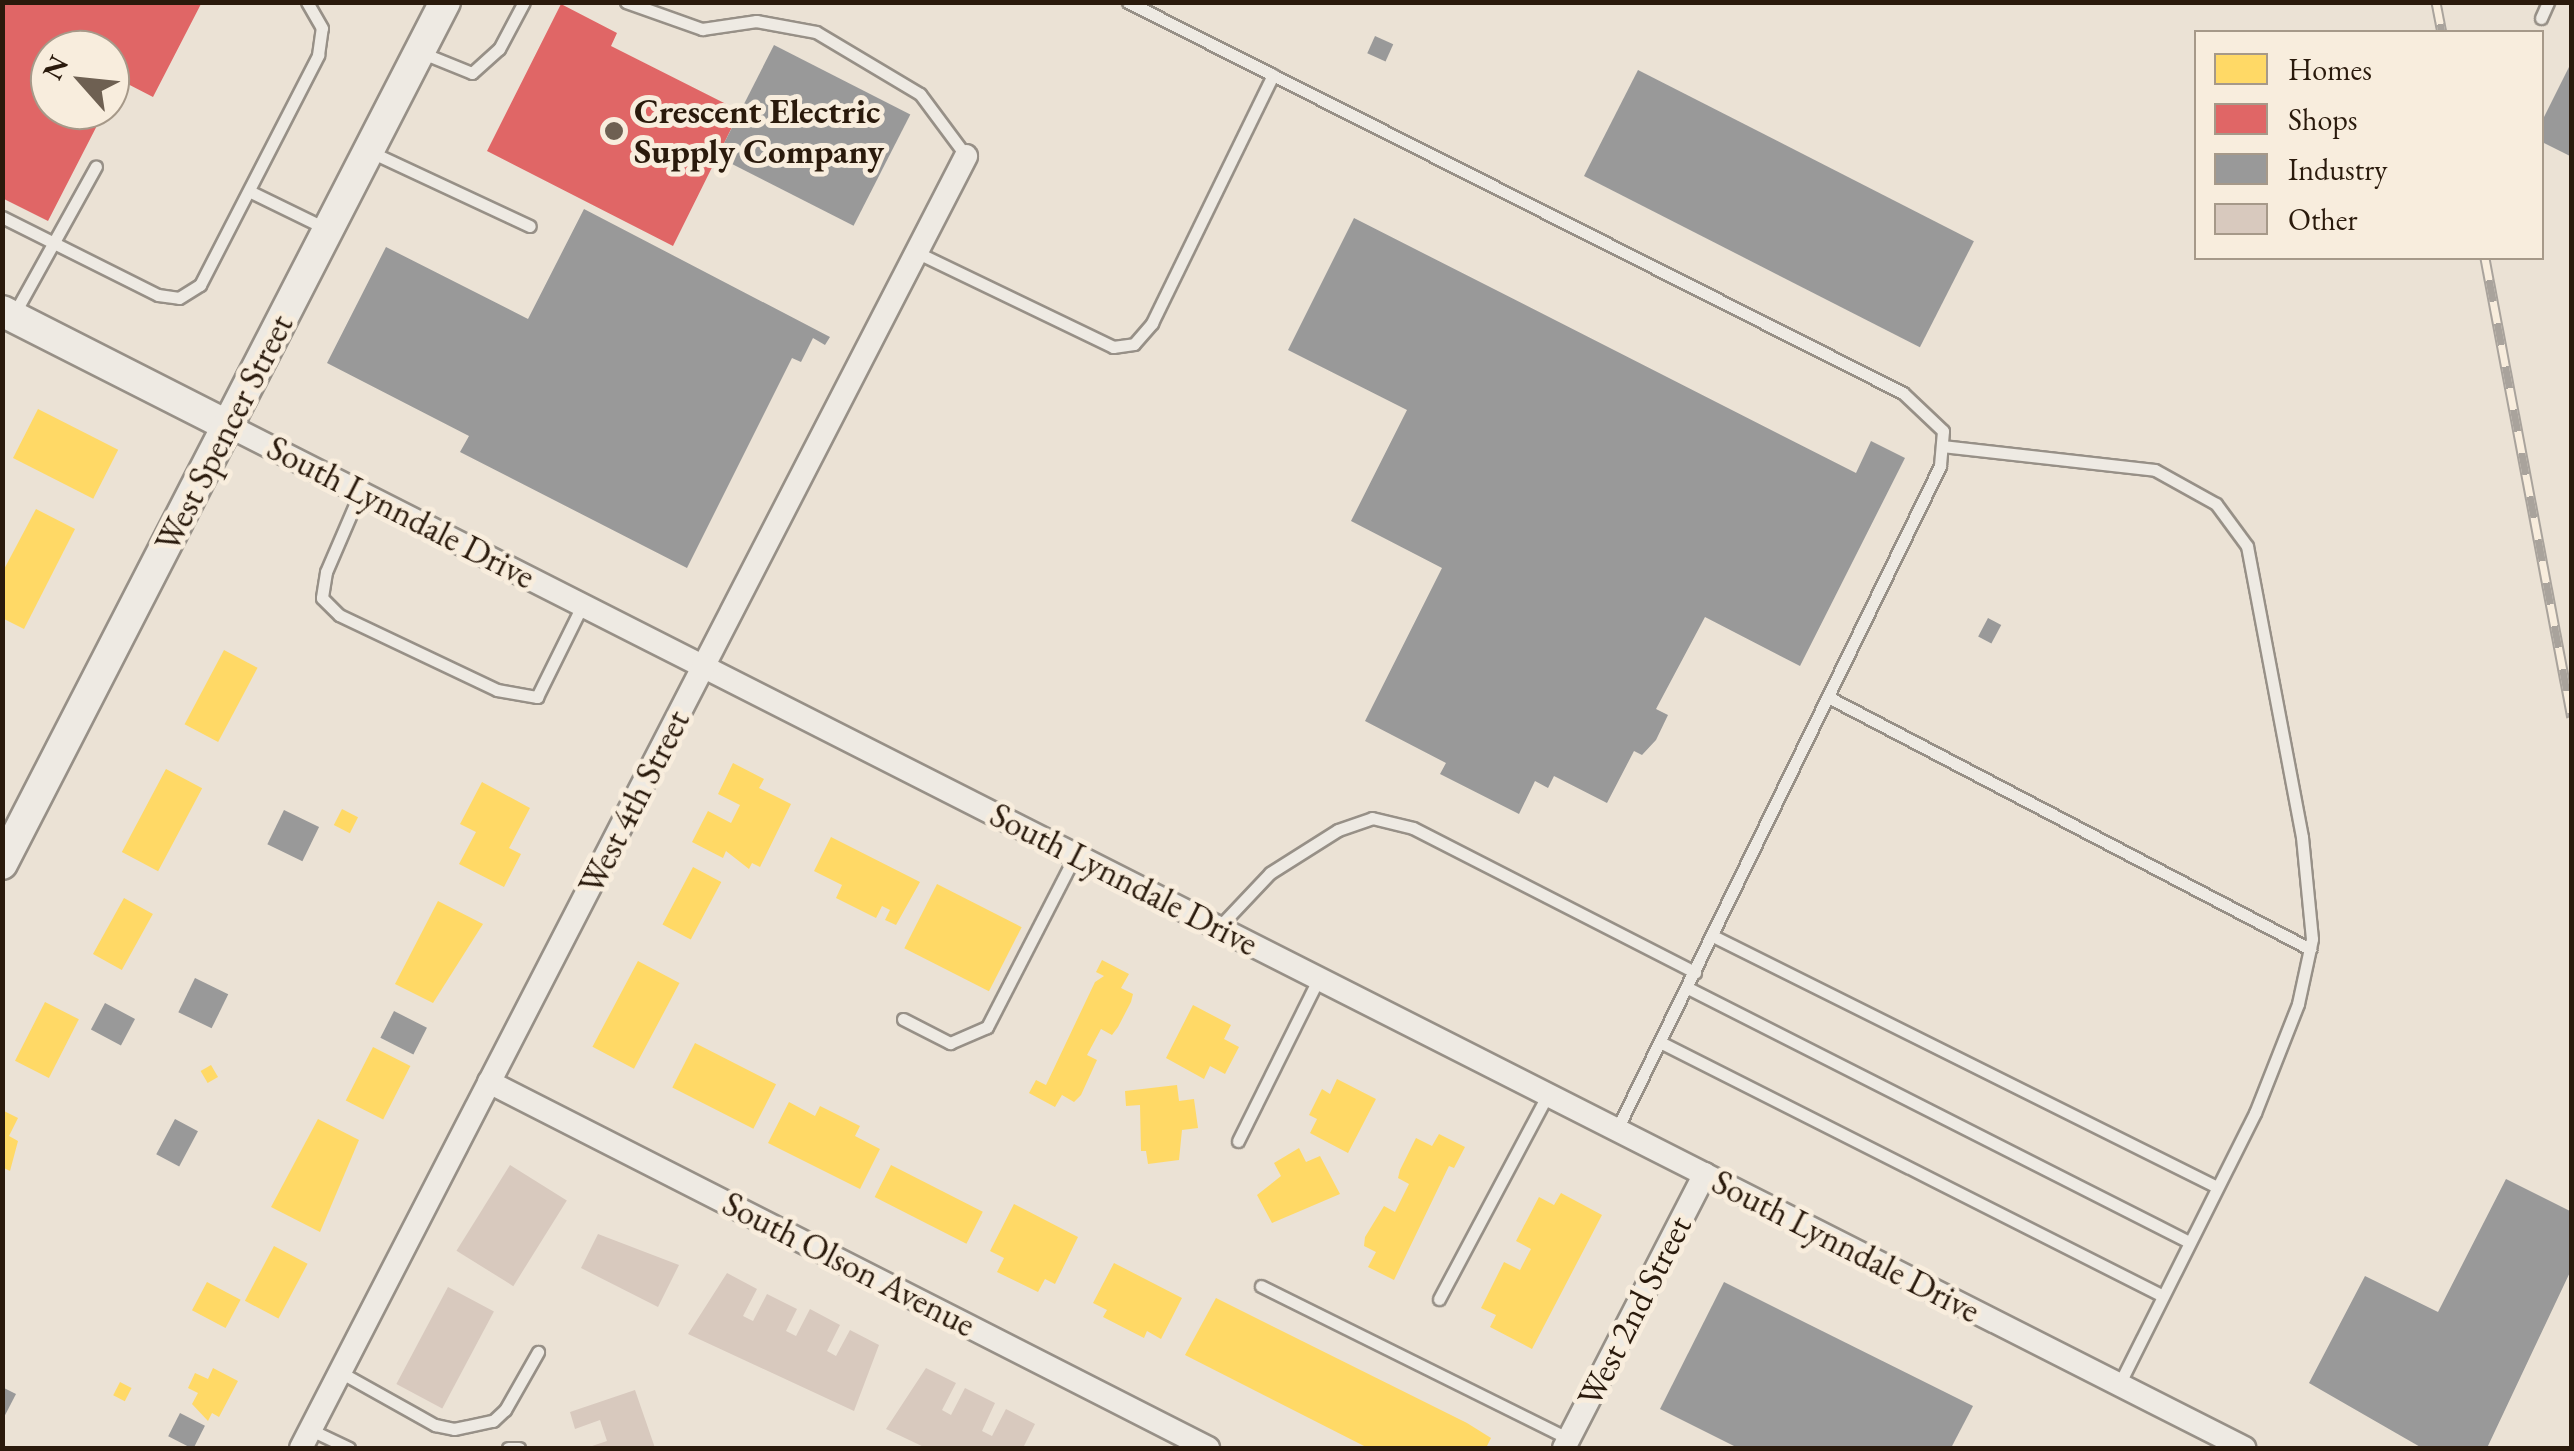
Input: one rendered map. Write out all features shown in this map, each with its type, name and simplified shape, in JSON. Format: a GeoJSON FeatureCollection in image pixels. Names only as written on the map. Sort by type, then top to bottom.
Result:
{"type":"FeatureCollection","features":[{"type":"Feature","properties":{"kind":"street","name":"West Spencer Street"},"geometry":{"type":"LineString","coordinates":[[2,864],[446,2]]}},
{"type":"Feature","properties":{"kind":"street","name":"West 4th Street"},"geometry":{"type":"LineString","coordinates":[[306,1439],[966,156]]}},
{"type":"Feature","properties":{"kind":"street","name":"South Lynndale Drive"},"geometry":{"type":"LineString","coordinates":[[8,314],[2244,1448]]}},
{"type":"Feature","properties":{"kind":"street","name":"South Olson Avenue"},"geometry":{"type":"LineString","coordinates":[[489,1082],[1208,1448]]}},
{"type":"Feature","properties":{"kind":"street","name":"West 2nd Street"},"geometry":{"type":"LineString","coordinates":[[1566,1444],[1705,1174]]}},
{"type":"Feature","properties":{"kind":"lane"},"geometry":{"type":"LineString","coordinates":[[2,217],[158,295],[179,298],[200,285],[219,259],[318,55],[322,28],[307,2]]}},
{"type":"Feature","properties":{"kind":"lane"},"geometry":{"type":"LineString","coordinates":[[420,52],[472,73],[499,49],[524,2]]}},
{"type":"Feature","properties":{"kind":"lane"},"geometry":{"type":"LineString","coordinates":[[626,2],[702,30],[756,21],[816,32],[920,94],[966,156]]}},
{"type":"Feature","properties":{"kind":"lane"},"geometry":{"type":"LineString","coordinates":[[1128,2],[1903,393],[1943,431],[1940,466],[1618,1129]]}},
{"type":"Feature","properties":{"kind":"lane"},"geometry":{"type":"LineString","coordinates":[[2541,18],[2548,2]]}},
{"type":"Feature","properties":{"kind":"lane"},"geometry":{"type":"LineString","coordinates":[[916,252],[1113,347],[1134,344],[1152,323],[1272,75]]}},
{"type":"Feature","properties":{"kind":"lane"},"geometry":{"type":"LineString","coordinates":[[368,150],[530,226]]}},
{"type":"Feature","properties":{"kind":"lane"},"geometry":{"type":"LineString","coordinates":[[8,314],[55,244],[96,166]]}},
{"type":"Feature","properties":{"kind":"lane"},"geometry":{"type":"LineString","coordinates":[[251,192],[327,230]]}},
{"type":"Feature","properties":{"kind":"lane"},"geometry":{"type":"LineString","coordinates":[[1942,446],[2155,470],[2216,504],[2248,546],[2302,837],[2310,949],[2298,1004],[2256,1113],[2215,1186],[2120,1385]]}},
{"type":"Feature","properties":{"kind":"lane"},"geometry":{"type":"LineString","coordinates":[[360,492],[326,572],[322,598],[340,615],[498,690],[537,698],[583,604]]}},
{"type":"Feature","properties":{"kind":"lane"},"geometry":{"type":"LineString","coordinates":[[1830,698],[2310,949]]}},
{"type":"Feature","properties":{"kind":"lane"},"geometry":{"type":"LineString","coordinates":[[1219,927],[1270,873],[1338,830],[1372,818],[1414,828],[1695,972]]}},
{"type":"Feature","properties":{"kind":"lane"},"geometry":{"type":"LineString","coordinates":[[903,1019],[950,1042],[987,1027],[1076,854]]}},
{"type":"Feature","properties":{"kind":"lane"},"geometry":{"type":"LineString","coordinates":[[1713,936],[2215,1186]]}},
{"type":"Feature","properties":{"kind":"lane"},"geometry":{"type":"LineString","coordinates":[[1238,1141],[1319,978]]}},
{"type":"Feature","properties":{"kind":"lane"},"geometry":{"type":"LineString","coordinates":[[1688,988],[2189,1242]]}},
{"type":"Feature","properties":{"kind":"lane"},"geometry":{"type":"LineString","coordinates":[[1660,1042],[2164,1296]]}},
{"type":"Feature","properties":{"kind":"lane"},"geometry":{"type":"LineString","coordinates":[[1439,1299],[1548,1094]]}},
{"type":"Feature","properties":{"kind":"lane"},"geometry":{"type":"LineString","coordinates":[[1262,1286],[1566,1444]]}},
{"type":"Feature","properties":{"kind":"lane"},"geometry":{"type":"LineString","coordinates":[[340,1372],[435,1425],[454,1429],[493,1421],[506,1410],[538,1352]]}},
{"type":"Feature","properties":{"kind":"lane"},"geometry":{"type":"LineString","coordinates":[[306,1439],[349,1448]]}},
{"type":"Feature","properties":{"kind":"lane"},"geometry":{"type":"LineString","coordinates":[[508,1448],[519,1448]]}},
{"type":"Feature","properties":{"kind":"building: Homes"},"geometry":{"type":"Polygon","coordinates":[[[38,409],[118,450],[93,499],[13,458],[38,409]]]}},
{"type":"Feature","properties":{"kind":"building: Homes"},"geometry":{"type":"Polygon","coordinates":[[[36,509],[75,529],[24,629],[2,618],[2,573],[36,509]]]}},
{"type":"Feature","properties":{"kind":"building: Homes"},"geometry":{"type":"Polygon","coordinates":[[[224,650],[258,668],[218,742],[185,724],[224,650]]]}},
{"type":"Feature","properties":{"kind":"building: Homes"},"geometry":{"type":"Polygon","coordinates":[[[733,763],[764,779],[759,788],[791,804],[760,867],[752,863],[749,869],[726,851],[723,858],[692,842],[708,811],[731,823],[740,805],[718,794],[733,763]]]}},
{"type":"Feature","properties":{"kind":"building: Homes"},"geometry":{"type":"Polygon","coordinates":[[[166,769],[202,788],[158,871],[122,852],[166,769]]]}},
{"type":"Feature","properties":{"kind":"building: Homes"},"geometry":{"type":"Polygon","coordinates":[[[482,782],[530,808],[509,848],[521,854],[504,887],[459,864],[476,832],[460,824],[482,782]]]}},
{"type":"Feature","properties":{"kind":"building: Homes"},"geometry":{"type":"Polygon","coordinates":[[[342,809],[358,817],[350,833],[334,825],[342,809]]]}},
{"type":"Feature","properties":{"kind":"building: Homes"},"geometry":{"type":"Polygon","coordinates":[[[831,837],[920,882],[896,925],[885,920],[890,910],[882,906],[876,918],[836,898],[842,885],[814,871],[831,837]]]}},
{"type":"Feature","properties":{"kind":"building: Homes"},"geometry":{"type":"Polygon","coordinates":[[[693,867],[721,882],[691,939],[662,924],[693,867]]]}},
{"type":"Feature","properties":{"kind":"building: Homes"},"geometry":{"type":"Polygon","coordinates":[[[937,884],[1022,927],[989,991],[904,948],[937,884]]]}},
{"type":"Feature","properties":{"kind":"building: Homes"},"geometry":{"type":"Polygon","coordinates":[[[124,898],[153,914],[122,970],[93,954],[124,898]]]}},
{"type":"Feature","properties":{"kind":"building: Homes"},"geometry":{"type":"Polygon","coordinates":[[[438,901],[483,924],[433,1003],[395,984],[438,901]]]}},
{"type":"Feature","properties":{"kind":"building: Homes"},"geometry":{"type":"Polygon","coordinates":[[[1102,960],[1129,974],[1121,988],[1133,994],[1131,1002],[1112,1035],[1101,1029],[1087,1055],[1097,1060],[1081,1095],[1074,1102],[1062,1095],[1055,1107],[1029,1093],[1036,1080],[1046,1085],[1095,982],[1104,976],[1096,972],[1102,960]]]}},
{"type":"Feature","properties":{"kind":"building: Homes"},"geometry":{"type":"Polygon","coordinates":[[[638,961],[679,983],[634,1069],[592,1047],[638,961]]]}},
{"type":"Feature","properties":{"kind":"building: Homes"},"geometry":{"type":"Polygon","coordinates":[[[45,1002],[79,1019],[49,1078],[15,1061],[45,1002]]]}},
{"type":"Feature","properties":{"kind":"building: Homes"},"geometry":{"type":"Polygon","coordinates":[[[1193,1005],[1231,1025],[1224,1039],[1239,1047],[1225,1074],[1210,1066],[1204,1079],[1166,1058],[1193,1005]]]}},
{"type":"Feature","properties":{"kind":"building: Homes"},"geometry":{"type":"Polygon","coordinates":[[[695,1043],[776,1084],[753,1129],[672,1088],[695,1043]]]}},
{"type":"Feature","properties":{"kind":"building: Homes"},"geometry":{"type":"Polygon","coordinates":[[[373,1047],[410,1066],[383,1120],[346,1100],[373,1047]]]}},
{"type":"Feature","properties":{"kind":"building: Homes"},"geometry":{"type":"Polygon","coordinates":[[[211,1065],[218,1077],[208,1083],[201,1071],[211,1065]]]}},
{"type":"Feature","properties":{"kind":"building: Homes"},"geometry":{"type":"Polygon","coordinates":[[[1337,1079],[1376,1099],[1348,1153],[1310,1133],[1317,1119],[1309,1115],[1322,1089],[1330,1094],[1337,1079]]]}},
{"type":"Feature","properties":{"kind":"building: Homes"},"geometry":{"type":"Polygon","coordinates":[[[1177,1085],[1179,1101],[1194,1099],[1198,1128],[1182,1130],[1179,1160],[1148,1164],[1146,1151],[1141,1151],[1140,1105],[1126,1106],[1125,1091],[1177,1085]]]}},
{"type":"Feature","properties":{"kind":"building: Homes"},"geometry":{"type":"Polygon","coordinates":[[[789,1102],[815,1116],[820,1106],[860,1126],[855,1136],[880,1149],[860,1189],[768,1143],[789,1102]]]}},
{"type":"Feature","properties":{"kind":"building: Homes"},"geometry":{"type":"Polygon","coordinates":[[[2,1110],[18,1118],[9,1136],[18,1141],[10,1171],[2,1167],[2,1110]]]}},
{"type":"Feature","properties":{"kind":"building: Homes"},"geometry":{"type":"Polygon","coordinates":[[[318,1119],[359,1140],[320,1232],[271,1207],[318,1119]]]}},
{"type":"Feature","properties":{"kind":"building: Homes"},"geometry":{"type":"Polygon","coordinates":[[[1439,1134],[1465,1147],[1454,1168],[1449,1166],[1394,1280],[1368,1267],[1376,1252],[1364,1246],[1365,1237],[1384,1206],[1395,1212],[1409,1184],[1398,1178],[1400,1170],[1416,1138],[1432,1146],[1439,1134]]]}},
{"type":"Feature","properties":{"kind":"building: Homes"},"geometry":{"type":"Polygon","coordinates":[[[1299,1148],[1306,1162],[1320,1156],[1340,1194],[1272,1223],[1257,1195],[1281,1176],[1274,1163],[1299,1148]]]}},
{"type":"Feature","properties":{"kind":"building: Homes"},"geometry":{"type":"Polygon","coordinates":[[[891,1165],[983,1212],[966,1244],[875,1197],[891,1165]]]}},
{"type":"Feature","properties":{"kind":"building: Homes"},"geometry":{"type":"Polygon","coordinates":[[[1561,1193],[1602,1215],[1532,1349],[1490,1327],[1496,1315],[1481,1308],[1504,1262],[1520,1270],[1531,1249],[1516,1241],[1539,1197],[1554,1205],[1561,1193]]]}},
{"type":"Feature","properties":{"kind":"building: Homes"},"geometry":{"type":"Polygon","coordinates":[[[1014,1204],[1078,1237],[1055,1284],[1045,1279],[1038,1292],[997,1272],[1004,1258],[990,1251],[1014,1204]]]}},
{"type":"Feature","properties":{"kind":"building: Homes"},"geometry":{"type":"Polygon","coordinates":[[[274,1246],[308,1264],[278,1319],[245,1301],[274,1246]]]}},
{"type":"Feature","properties":{"kind":"building: Homes"},"geometry":{"type":"Polygon","coordinates":[[[1114,1263],[1182,1298],[1161,1339],[1147,1331],[1144,1338],[1103,1317],[1107,1310],[1093,1303],[1114,1263]]]}},
{"type":"Feature","properties":{"kind":"building: Homes"},"geometry":{"type":"Polygon","coordinates":[[[207,1282],[241,1300],[226,1328],[192,1310],[207,1282]]]}},
{"type":"Feature","properties":{"kind":"building: Homes"},"geometry":{"type":"Polygon","coordinates":[[[1216,1298],[1467,1423],[1491,1438],[1486,1448],[1368,1448],[1185,1355],[1216,1298]]]}},
{"type":"Feature","properties":{"kind":"building: Homes"},"geometry":{"type":"Polygon","coordinates":[[[213,1368],[238,1381],[219,1417],[212,1413],[208,1421],[192,1404],[198,1393],[188,1388],[195,1373],[208,1379],[213,1368]]]}},
{"type":"Feature","properties":{"kind":"building: Homes"},"geometry":{"type":"Polygon","coordinates":[[[120,1382],[132,1388],[125,1401],[113,1395],[120,1382]]]}},
{"type":"Feature","properties":{"kind":"building: Shops"},"geometry":{"type":"Polygon","coordinates":[[[2,2],[202,2],[153,97],[130,85],[130,30],[30,30],[30,130],[95,130],[48,221],[2,198],[2,2]]]}},
{"type":"Feature","properties":{"kind":"building: Shops","name":"Crescent Electric Supply Company"},"geometry":{"type":"Polygon","coordinates":[[[561,4],[617,33],[611,46],[740,111],[673,246],[487,151],[561,4]]]}},
{"type":"Feature","properties":{"kind":"building: Industry"},"geometry":{"type":"Polygon","coordinates":[[[1375,36],[1393,44],[1386,61],[1367,53],[1375,36]]]}},
{"type":"Feature","properties":{"kind":"building: Industry"},"geometry":{"type":"Polygon","coordinates":[[[774,45],[910,114],[854,226],[717,156],[774,45]]]}},
{"type":"Feature","properties":{"kind":"building: Industry"},"geometry":{"type":"Polygon","coordinates":[[[2572,61],[2572,157],[2544,143],[2544,117],[2572,61]]]}},
{"type":"Feature","properties":{"kind":"building: Industry"},"geometry":{"type":"Polygon","coordinates":[[[1638,70],[1974,241],[1920,347],[1584,176],[1638,70]]]}},
{"type":"Feature","properties":{"kind":"building: Industry"},"geometry":{"type":"Polygon","coordinates":[[[584,209],[830,337],[825,345],[813,338],[801,362],[792,358],[687,568],[460,452],[469,436],[327,363],[386,247],[528,319],[584,209]]]}},
{"type":"Feature","properties":{"kind":"building: Industry"},"geometry":{"type":"Polygon","coordinates":[[[1354,218],[1856,473],[1871,441],[1905,458],[1800,666],[1705,617],[1656,709],[1668,715],[1656,740],[1642,755],[1634,751],[1607,803],[1554,776],[1548,788],[1535,781],[1519,814],[1440,774],[1446,763],[1365,721],[1442,568],[1351,521],[1407,410],[1288,350],[1354,218]]]}},
{"type":"Feature","properties":{"kind":"building: Industry"},"geometry":{"type":"Polygon","coordinates":[[[1988,618],[2001,625],[1991,644],[1978,637],[1988,618]]]}},
{"type":"Feature","properties":{"kind":"building: Industry"},"geometry":{"type":"Polygon","coordinates":[[[284,810],[319,827],[302,861],[267,844],[284,810]]]}},
{"type":"Feature","properties":{"kind":"building: Industry"},"geometry":{"type":"Polygon","coordinates":[[[195,978],[228,994],[212,1028],[178,1012],[195,978]]]}},
{"type":"Feature","properties":{"kind":"building: Industry"},"geometry":{"type":"Polygon","coordinates":[[[105,1003],[135,1019],[121,1045],[91,1029],[105,1003]]]}},
{"type":"Feature","properties":{"kind":"building: Industry"},"geometry":{"type":"Polygon","coordinates":[[[394,1011],[427,1028],[413,1055],[380,1038],[394,1011]]]}},
{"type":"Feature","properties":{"kind":"building: Industry"},"geometry":{"type":"Polygon","coordinates":[[[175,1119],[198,1131],[179,1167],[156,1154],[175,1119]]]}},
{"type":"Feature","properties":{"kind":"building: Industry"},"geometry":{"type":"Polygon","coordinates":[[[2506,1179],[2572,1212],[2572,1268],[2487,1448],[2422,1448],[2309,1383],[2365,1276],[2438,1312],[2506,1179]]]}},
{"type":"Feature","properties":{"kind":"building: Industry"},"geometry":{"type":"Polygon","coordinates":[[[1724,1282],[1973,1406],[1951,1448],[1738,1448],[1660,1409],[1724,1282]]]}},
{"type":"Feature","properties":{"kind":"building: Industry"},"geometry":{"type":"Polygon","coordinates":[[[2,1387],[16,1394],[2,1421],[2,1387]]]}},
{"type":"Feature","properties":{"kind":"building: Industry"},"geometry":{"type":"Polygon","coordinates":[[[180,1413],[205,1426],[194,1448],[168,1436],[180,1413]]]}},
{"type":"Feature","properties":{"kind":"building: Other"},"geometry":{"type":"Polygon","coordinates":[[[510,1165],[567,1201],[513,1286],[456,1251],[510,1165]]]}},
{"type":"Feature","properties":{"kind":"building: Other"},"geometry":{"type":"Polygon","coordinates":[[[598,1234],[679,1265],[658,1307],[581,1268],[598,1234]]]}},
{"type":"Feature","properties":{"kind":"building: Other"},"geometry":{"type":"Polygon","coordinates":[[[727,1273],[757,1289],[743,1316],[753,1321],[767,1294],[797,1309],[786,1331],[796,1336],[810,1309],[840,1325],[827,1351],[836,1356],[850,1330],[879,1345],[854,1411],[688,1334],[727,1273]]]}},
{"type":"Feature","properties":{"kind":"building: Other"},"geometry":{"type":"Polygon","coordinates":[[[448,1287],[494,1311],[442,1409],[396,1384],[448,1287]]]}},
{"type":"Feature","properties":{"kind":"building: Other"},"geometry":{"type":"Polygon","coordinates":[[[926,1368],[956,1383],[942,1410],[951,1415],[965,1388],[995,1403],[982,1431],[992,1436],[1006,1409],[1035,1424],[1023,1448],[926,1448],[886,1429],[926,1368]]]}},
{"type":"Feature","properties":{"kind":"building: Other"},"geometry":{"type":"Polygon","coordinates":[[[635,1390],[655,1448],[586,1448],[607,1441],[600,1420],[575,1429],[570,1412],[635,1390]]]}},
{"type":"Feature","properties":{"kind":"railway"},"geometry":{"type":"LineString","coordinates":[[2436,2],[2442,30]]}},
{"type":"Feature","properties":{"kind":"railway"},"geometry":{"type":"LineString","coordinates":[[2485,260],[2572,717]]}},
{"type":"Feature","properties":{"kind":"place","name":"Crescent Electric Supply Company"},"geometry":{"type":"Point","coordinates":[614,131]}}]}
